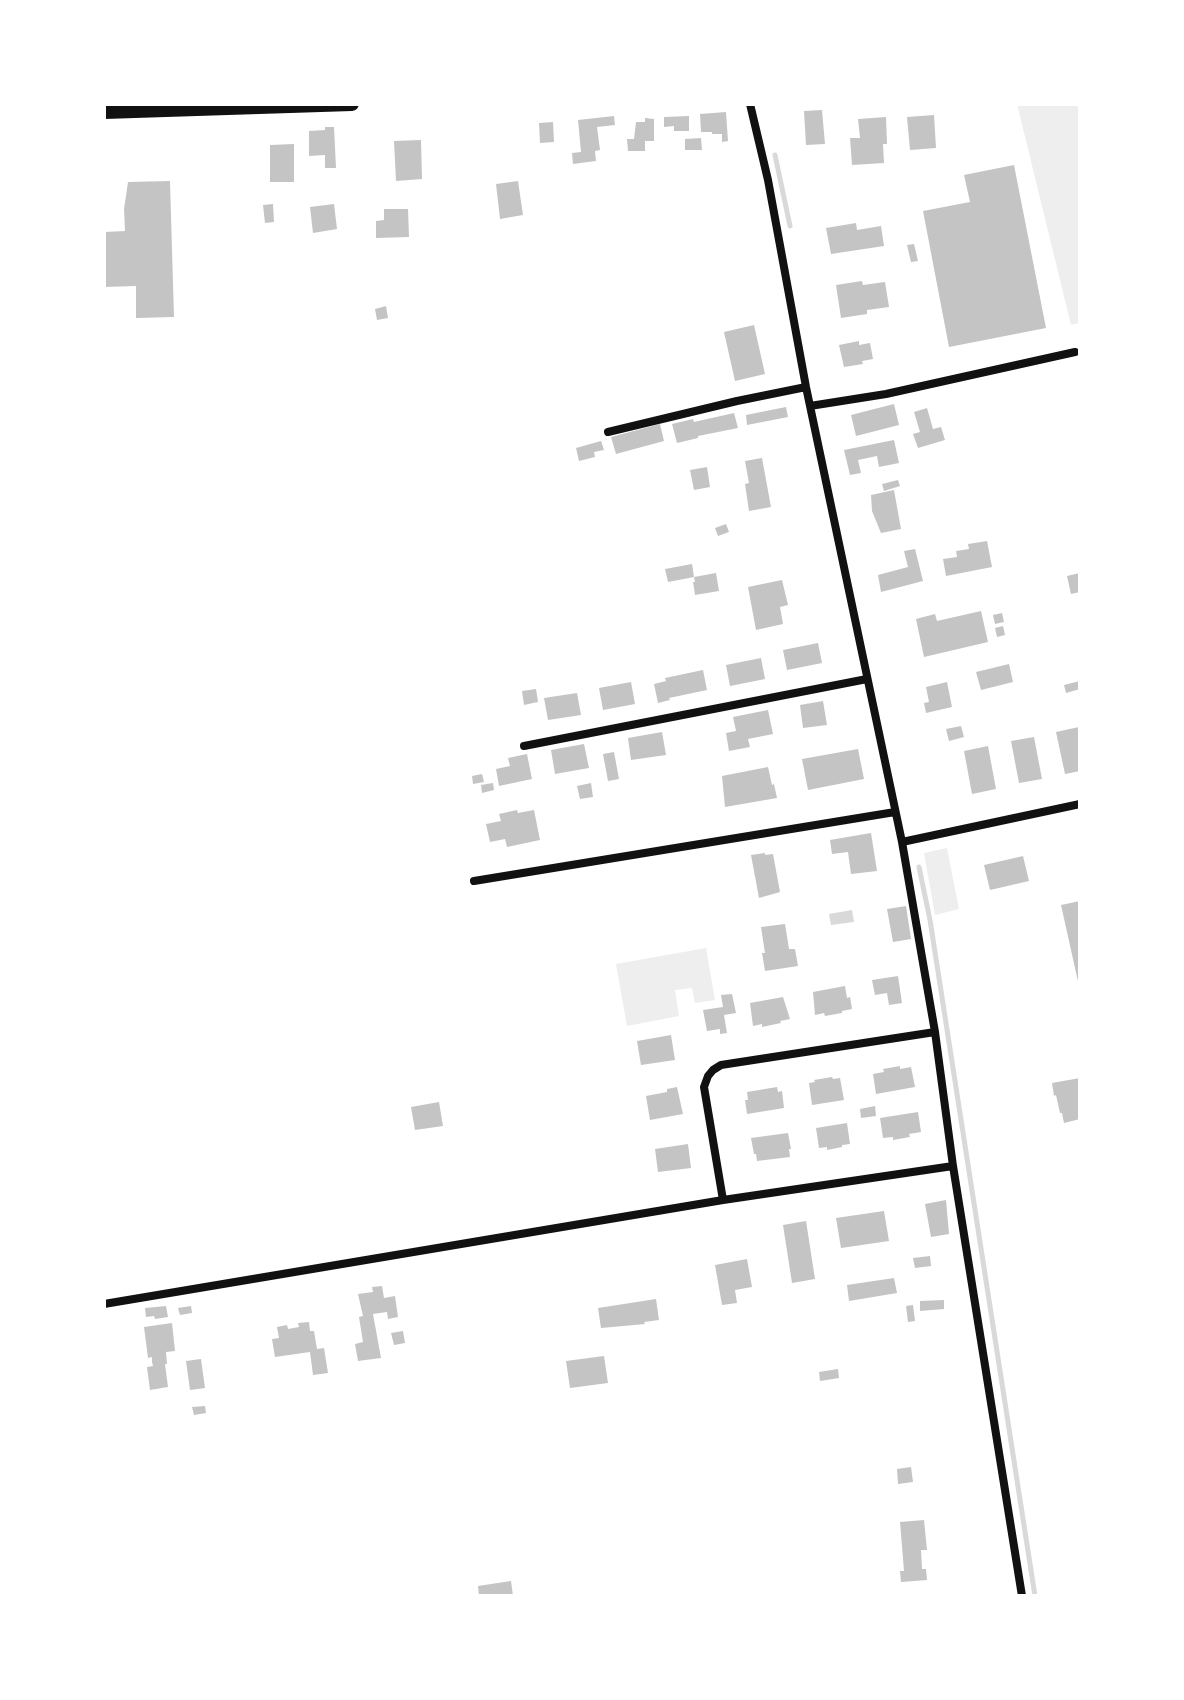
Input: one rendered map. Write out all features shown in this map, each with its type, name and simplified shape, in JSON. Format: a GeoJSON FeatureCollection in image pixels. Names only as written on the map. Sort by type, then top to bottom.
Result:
{"type":"FeatureCollection","features":[{"type":"Feature","properties":{"kind":"main road"},"geometry":{"type":"LineString","coordinates":[[104,112],[352,104]]}},
{"type":"Feature","properties":{"kind":"street"},"geometry":{"type":"LineString","coordinates":[[750,104],[902,842],[935,1032],[953,1166],[1022,1596]]}},
{"type":"Feature","properties":{"kind":"street"},"geometry":{"type":"LineString","coordinates":[[810,406],[886,394],[1075,352]]}},
{"type":"Feature","properties":{"kind":"street"},"geometry":{"type":"LineString","coordinates":[[608,432],[806,387]]}},
{"type":"Feature","properties":{"kind":"street"},"geometry":{"type":"LineString","coordinates":[[524,746],[867,679]]}},
{"type":"Feature","properties":{"kind":"street"},"geometry":{"type":"LineString","coordinates":[[902,842],[1080,804]]}},
{"type":"Feature","properties":{"kind":"street"},"geometry":{"type":"LineString","coordinates":[[474,881],[895,812]]}},
{"type":"Feature","properties":{"kind":"street"},"geometry":{"type":"LineString","coordinates":[[723,1200],[704,1087],[713,1070],[721,1065],[935,1032]]}},
{"type":"Feature","properties":{"kind":"street"},"geometry":{"type":"LineString","coordinates":[[104,1304],[723,1200],[953,1166]]}},
{"type":"Feature","properties":{"kind":"shaded area"},"geometry":{"type":"Polygon","coordinates":[[[1017,104],[1080,104],[1080,323],[1071,325],[1017,104]]]}},
{"type":"Feature","properties":{"kind":"shaded area"},"geometry":{"type":"Polygon","coordinates":[[[947,848],[959,909],[935,915],[924,853],[947,848]]]}},
{"type":"Feature","properties":{"kind":"shaded area"},"geometry":{"type":"Polygon","coordinates":[[[852,910],[854,922],[831,925],[829,914],[852,910]]]}},
{"type":"Feature","properties":{"kind":"shaded area"},"geometry":{"type":"Polygon","coordinates":[[[706,948],[715,1000],[695,1003],[692,988],[675,990],[679,1016],[627,1026],[616,964],[706,948]]]}},
{"type":"Feature","properties":{"kind":"building"},"geometry":{"type":"Polygon","coordinates":[[[822,110],[825,144],[806,145],[804,111],[822,110]]]}},
{"type":"Feature","properties":{"kind":"building"},"geometry":{"type":"Polygon","coordinates":[[[726,112],[728,141],[722,142],[722,134],[701,132],[700,114],[726,112]]]}},
{"type":"Feature","properties":{"kind":"building"},"geometry":{"type":"Polygon","coordinates":[[[934,115],[936,148],[910,150],[907,117],[934,115]]]}},
{"type":"Feature","properties":{"kind":"building"},"geometry":{"type":"Polygon","coordinates":[[[614,116],[615,125],[597,127],[600,150],[595,151],[596,161],[573,164],[572,153],[581,152],[578,120],[614,116]]]}},
{"type":"Feature","properties":{"kind":"building"},"geometry":{"type":"Polygon","coordinates":[[[689,116],[689,131],[674,131],[674,126],[664,127],[664,117],[689,116]]]}},
{"type":"Feature","properties":{"kind":"building"},"geometry":{"type":"Polygon","coordinates":[[[886,117],[884,163],[852,165],[850,138],[860,138],[858,119],[886,117]]]}},
{"type":"Feature","properties":{"kind":"building"},"geometry":{"type":"Polygon","coordinates":[[[645,118],[654,119],[654,141],[645,141],[645,151],[628,151],[627,139],[634,139],[636,122],[645,122],[645,118]]]}},
{"type":"Feature","properties":{"kind":"building"},"geometry":{"type":"Polygon","coordinates":[[[553,122],[554,142],[540,143],[539,123],[553,122]]]}},
{"type":"Feature","properties":{"kind":"building"},"geometry":{"type":"Polygon","coordinates":[[[325,127],[334,127],[336,168],[325,168],[325,155],[309,156],[309,131],[325,130],[325,127]]]}},
{"type":"Feature","properties":{"kind":"building"},"geometry":{"type":"Polygon","coordinates":[[[701,138],[702,150],[685,150],[685,139],[701,138]]]}},
{"type":"Feature","properties":{"kind":"building"},"geometry":{"type":"Polygon","coordinates":[[[421,140],[422,179],[396,181],[394,141],[421,140]]]}},
{"type":"Feature","properties":{"kind":"building"},"geometry":{"type":"Polygon","coordinates":[[[294,144],[294,182],[270,182],[270,145],[294,144]]]}},
{"type":"Feature","properties":{"kind":"building"},"geometry":{"type":"Polygon","coordinates":[[[1014,165],[1046,328],[949,347],[923,211],[970,202],[964,175],[1014,165]]]}},
{"type":"Feature","properties":{"kind":"building"},"geometry":{"type":"Polygon","coordinates":[[[170,181],[174,317],[136,318],[136,286],[104,287],[104,232],[125,231],[128,182],[170,181]]]}},
{"type":"Feature","properties":{"kind":"building"},"geometry":{"type":"Polygon","coordinates":[[[518,181],[523,215],[500,219],[496,184],[518,181]]]}},
{"type":"Feature","properties":{"kind":"building"},"geometry":{"type":"Polygon","coordinates":[[[273,204],[274,222],[265,223],[263,205],[273,204]]]}},
{"type":"Feature","properties":{"kind":"building"},"geometry":{"type":"Polygon","coordinates":[[[334,204],[337,229],[313,233],[310,207],[334,204]]]}},
{"type":"Feature","properties":{"kind":"building"},"geometry":{"type":"Polygon","coordinates":[[[384,209],[408,209],[409,237],[376,238],[376,221],[384,220],[384,209]]]}},
{"type":"Feature","properties":{"kind":"building"},"geometry":{"type":"Polygon","coordinates":[[[856,223],[857,230],[881,226],[884,246],[831,254],[826,228],[856,223]]]}},
{"type":"Feature","properties":{"kind":"building"},"geometry":{"type":"Polygon","coordinates":[[[914,244],[918,261],[911,262],[907,245],[914,244]]]}},
{"type":"Feature","properties":{"kind":"building"},"geometry":{"type":"Polygon","coordinates":[[[862,281],[863,285],[885,282],[889,307],[841,318],[836,285],[862,281]]]}},
{"type":"Feature","properties":{"kind":"building"},"geometry":{"type":"Polygon","coordinates":[[[386,306],[388,318],[377,320],[375,309],[386,306]]]}},
{"type":"Feature","properties":{"kind":"building"},"geometry":{"type":"Polygon","coordinates":[[[754,325],[765,374],[735,381],[724,332],[754,325]]]}},
{"type":"Feature","properties":{"kind":"building"},"geometry":{"type":"Polygon","coordinates":[[[859,341],[859,345],[870,343],[873,359],[844,367],[839,345],[859,341]]]}},
{"type":"Feature","properties":{"kind":"building"},"geometry":{"type":"Polygon","coordinates":[[[894,404],[899,425],[856,436],[851,415],[894,404]]]}},
{"type":"Feature","properties":{"kind":"building"},"geometry":{"type":"Polygon","coordinates":[[[786,407],[788,417],[747,425],[746,415],[786,407]]]}},
{"type":"Feature","properties":{"kind":"building"},"geometry":{"type":"Polygon","coordinates":[[[927,408],[933,429],[941,427],[945,440],[918,448],[913,434],[920,432],[914,412],[927,408]]]}},
{"type":"Feature","properties":{"kind":"building"},"geometry":{"type":"Polygon","coordinates":[[[734,413],[738,428],[677,443],[672,424],[734,413]]]}},
{"type":"Feature","properties":{"kind":"building"},"geometry":{"type":"Polygon","coordinates":[[[660,424],[664,441],[616,454],[611,437],[660,424]]]}},
{"type":"Feature","properties":{"kind":"building"},"geometry":{"type":"Polygon","coordinates":[[[894,440],[899,463],[879,467],[877,456],[858,460],[861,473],[850,475],[844,450],[894,440]]]}},
{"type":"Feature","properties":{"kind":"building"},"geometry":{"type":"Polygon","coordinates":[[[601,441],[604,450],[594,452],[595,457],[579,461],[576,448],[601,441]]]}},
{"type":"Feature","properties":{"kind":"building"},"geometry":{"type":"Polygon","coordinates":[[[762,458],[771,507],[749,511],[745,461],[762,458]]]}},
{"type":"Feature","properties":{"kind":"building"},"geometry":{"type":"Polygon","coordinates":[[[707,467],[710,487],[694,490],[690,470],[707,467]]]}},
{"type":"Feature","properties":{"kind":"building"},"geometry":{"type":"Polygon","coordinates":[[[898,480],[900,486],[884,491],[882,484],[898,480]]]}},
{"type":"Feature","properties":{"kind":"building"},"geometry":{"type":"Polygon","coordinates":[[[894,490],[901,529],[881,533],[872,511],[871,495],[894,490]]]}},
{"type":"Feature","properties":{"kind":"building"},"geometry":{"type":"Polygon","coordinates":[[[726,524],[729,532],[718,536],[715,528],[726,524]]]}},
{"type":"Feature","properties":{"kind":"building"},"geometry":{"type":"Polygon","coordinates":[[[987,541],[992,567],[946,576],[943,559],[957,557],[956,551],[969,549],[968,544],[987,541]]]}},
{"type":"Feature","properties":{"kind":"building"},"geometry":{"type":"Polygon","coordinates":[[[915,549],[923,581],[881,592],[878,575],[908,567],[904,551],[915,549]]]}},
{"type":"Feature","properties":{"kind":"building"},"geometry":{"type":"Polygon","coordinates":[[[692,564],[694,577],[668,582],[665,569],[692,564]]]}},
{"type":"Feature","properties":{"kind":"building"},"geometry":{"type":"Polygon","coordinates":[[[716,573],[719,591],[695,595],[694,577],[716,573]]]}},
{"type":"Feature","properties":{"kind":"building"},"geometry":{"type":"Polygon","coordinates":[[[1080,573],[1080,592],[1071,594],[1067,576],[1080,573]]]}},
{"type":"Feature","properties":{"kind":"building"},"geometry":{"type":"Polygon","coordinates":[[[782,580],[788,605],[780,607],[783,624],[756,630],[748,587],[782,580]]]}},
{"type":"Feature","properties":{"kind":"building"},"geometry":{"type":"Polygon","coordinates":[[[981,611],[988,642],[924,657],[916,619],[935,614],[937,621],[981,611]]]}},
{"type":"Feature","properties":{"kind":"building"},"geometry":{"type":"Polygon","coordinates":[[[1002,613],[1004,622],[995,624],[993,615],[1002,613]]]}},
{"type":"Feature","properties":{"kind":"building"},"geometry":{"type":"Polygon","coordinates":[[[1003,626],[1005,635],[997,637],[995,628],[1003,626]]]}},
{"type":"Feature","properties":{"kind":"building"},"geometry":{"type":"Polygon","coordinates":[[[818,643],[822,663],[787,670],[783,650],[818,643]]]}},
{"type":"Feature","properties":{"kind":"building"},"geometry":{"type":"Polygon","coordinates":[[[761,658],[765,679],[730,686],[726,665],[761,658]]]}},
{"type":"Feature","properties":{"kind":"building"},"geometry":{"type":"Polygon","coordinates":[[[1009,664],[1013,682],[981,690],[976,672],[1009,664]]]}},
{"type":"Feature","properties":{"kind":"building"},"geometry":{"type":"Polygon","coordinates":[[[703,670],[707,690],[658,703],[654,684],[666,681],[665,678],[703,670]]]}},
{"type":"Feature","properties":{"kind":"building"},"geometry":{"type":"Polygon","coordinates":[[[1080,681],[1080,689],[1066,693],[1064,685],[1080,681]]]}},
{"type":"Feature","properties":{"kind":"building"},"geometry":{"type":"Polygon","coordinates":[[[631,682],[635,704],[603,710],[599,688],[631,682]]]}},
{"type":"Feature","properties":{"kind":"building"},"geometry":{"type":"Polygon","coordinates":[[[947,682],[952,707],[926,713],[924,703],[929,702],[926,687],[947,682]]]}},
{"type":"Feature","properties":{"kind":"building"},"geometry":{"type":"Polygon","coordinates":[[[536,689],[538,702],[524,705],[522,691],[536,689]]]}},
{"type":"Feature","properties":{"kind":"building"},"geometry":{"type":"Polygon","coordinates":[[[577,693],[581,715],[548,720],[544,698],[577,693]]]}},
{"type":"Feature","properties":{"kind":"building"},"geometry":{"type":"Polygon","coordinates":[[[823,701],[827,725],[803,728],[800,705],[823,701]]]}},
{"type":"Feature","properties":{"kind":"building"},"geometry":{"type":"Polygon","coordinates":[[[768,710],[773,734],[748,739],[750,747],[729,751],[726,733],[736,731],[733,717],[768,710]]]}},
{"type":"Feature","properties":{"kind":"building"},"geometry":{"type":"Polygon","coordinates":[[[961,726],[964,737],[949,741],[946,729],[961,726]]]}},
{"type":"Feature","properties":{"kind":"building"},"geometry":{"type":"Polygon","coordinates":[[[1079,727],[1080,771],[1065,774],[1056,732],[1079,727]]]}},
{"type":"Feature","properties":{"kind":"building"},"geometry":{"type":"Polygon","coordinates":[[[662,732],[666,755],[631,760],[628,738],[662,732]]]}},
{"type":"Feature","properties":{"kind":"building"},"geometry":{"type":"Polygon","coordinates":[[[1034,737],[1042,779],[1019,783],[1011,741],[1034,737]]]}},
{"type":"Feature","properties":{"kind":"building"},"geometry":{"type":"Polygon","coordinates":[[[584,744],[589,768],[555,774],[551,750],[584,744]]]}},
{"type":"Feature","properties":{"kind":"building"},"geometry":{"type":"Polygon","coordinates":[[[988,746],[996,789],[972,794],[964,751],[988,746]]]}},
{"type":"Feature","properties":{"kind":"building"},"geometry":{"type":"Polygon","coordinates":[[[858,749],[864,779],[808,790],[802,759],[858,749]]]}},
{"type":"Feature","properties":{"kind":"building"},"geometry":{"type":"Polygon","coordinates":[[[614,752],[619,779],[608,781],[603,754],[614,752]]]}},
{"type":"Feature","properties":{"kind":"building"},"geometry":{"type":"Polygon","coordinates":[[[527,754],[532,779],[499,786],[496,769],[510,766],[508,758],[527,754]]]}},
{"type":"Feature","properties":{"kind":"building"},"geometry":{"type":"Polygon","coordinates":[[[768,767],[777,798],[725,807],[722,776],[768,767]]]}},
{"type":"Feature","properties":{"kind":"building"},"geometry":{"type":"Polygon","coordinates":[[[482,774],[484,782],[473,784],[472,776],[482,774]]]}},
{"type":"Feature","properties":{"kind":"building"},"geometry":{"type":"Polygon","coordinates":[[[493,783],[494,790],[482,793],[481,785],[493,783]]]}},
{"type":"Feature","properties":{"kind":"building"},"geometry":{"type":"Polygon","coordinates":[[[591,783],[593,797],[580,799],[577,786],[591,783]]]}},
{"type":"Feature","properties":{"kind":"building"},"geometry":{"type":"Polygon","coordinates":[[[517,810],[518,813],[534,810],[540,840],[507,847],[505,839],[490,842],[486,824],[501,821],[499,814],[517,810]]]}},
{"type":"Feature","properties":{"kind":"building"},"geometry":{"type":"Polygon","coordinates":[[[871,833],[877,871],[851,874],[848,852],[832,854],[830,840],[871,833]]]}},
{"type":"Feature","properties":{"kind":"building"},"geometry":{"type":"Polygon","coordinates":[[[773,854],[780,892],[759,898],[751,855],[773,854]]]}},
{"type":"Feature","properties":{"kind":"building"},"geometry":{"type":"Polygon","coordinates":[[[1023,856],[1029,881],[990,890],[984,865],[1023,856]]]}},
{"type":"Feature","properties":{"kind":"building"},"geometry":{"type":"Polygon","coordinates":[[[1080,901],[1080,985],[1079,986],[1061,905],[1080,901]]]}},
{"type":"Feature","properties":{"kind":"building"},"geometry":{"type":"Polygon","coordinates":[[[906,906],[911,939],[893,942],[887,909],[906,906]]]}},
{"type":"Feature","properties":{"kind":"building"},"geometry":{"type":"Polygon","coordinates":[[[785,924],[789,949],[795,949],[798,966],[765,971],[761,927],[785,924]]]}},
{"type":"Feature","properties":{"kind":"building"},"geometry":{"type":"Polygon","coordinates":[[[898,976],[902,1003],[889,1005],[887,993],[875,995],[872,980],[898,976]]]}},
{"type":"Feature","properties":{"kind":"building"},"geometry":{"type":"Polygon","coordinates":[[[845,986],[852,1009],[825,1016],[824,1013],[815,1015],[813,992],[845,986]]]}},
{"type":"Feature","properties":{"kind":"building"},"geometry":{"type":"Polygon","coordinates":[[[732,994],[736,1013],[724,1015],[727,1033],[720,1034],[720,1029],[707,1031],[703,1010],[723,1007],[721,995],[732,994]]]}},
{"type":"Feature","properties":{"kind":"building"},"geometry":{"type":"Polygon","coordinates":[[[783,997],[790,1019],[762,1027],[762,1024],[753,1026],[750,1003],[783,997]]]}},
{"type":"Feature","properties":{"kind":"building"},"geometry":{"type":"Polygon","coordinates":[[[671,1035],[675,1060],[641,1065],[637,1041],[671,1035]]]}},
{"type":"Feature","properties":{"kind":"building"},"geometry":{"type":"Polygon","coordinates":[[[900,1066],[900,1069],[911,1067],[915,1087],[876,1094],[873,1074],[900,1066]]]}},
{"type":"Feature","properties":{"kind":"building"},"geometry":{"type":"Polygon","coordinates":[[[840,1078],[844,1100],[812,1105],[809,1083],[840,1078]]]}},
{"type":"Feature","properties":{"kind":"building"},"geometry":{"type":"Polygon","coordinates":[[[1080,1078],[1080,1119],[1064,1123],[1052,1083],[1080,1078]]]}},
{"type":"Feature","properties":{"kind":"building"},"geometry":{"type":"Polygon","coordinates":[[[677,1087],[683,1114],[650,1120],[646,1096],[677,1087]]]}},
{"type":"Feature","properties":{"kind":"building"},"geometry":{"type":"Polygon","coordinates":[[[777,1087],[778,1092],[782,1091],[784,1108],[747,1114],[747,1092],[777,1087]]]}},
{"type":"Feature","properties":{"kind":"building"},"geometry":{"type":"Polygon","coordinates":[[[439,1102],[443,1126],[415,1130],[411,1107],[439,1102]]]}},
{"type":"Feature","properties":{"kind":"building"},"geometry":{"type":"Polygon","coordinates":[[[875,1106],[876,1116],[861,1118],[860,1109],[875,1106]]]}},
{"type":"Feature","properties":{"kind":"building"},"geometry":{"type":"Polygon","coordinates":[[[918,1112],[921,1132],[893,1140],[893,1137],[883,1138],[880,1118],[918,1112]]]}},
{"type":"Feature","properties":{"kind":"building"},"geometry":{"type":"Polygon","coordinates":[[[847,1123],[850,1144],[827,1150],[827,1147],[819,1148],[816,1128],[847,1123]]]}},
{"type":"Feature","properties":{"kind":"building"},"geometry":{"type":"Polygon","coordinates":[[[788,1133],[790,1157],[757,1161],[751,1138],[788,1133]]]}},
{"type":"Feature","properties":{"kind":"building"},"geometry":{"type":"Polygon","coordinates":[[[688,1144],[691,1168],[658,1172],[655,1149],[688,1144]]]}},
{"type":"Feature","properties":{"kind":"building"},"geometry":{"type":"Polygon","coordinates":[[[946,1200],[949,1234],[931,1237],[925,1204],[946,1200]]]}},
{"type":"Feature","properties":{"kind":"building"},"geometry":{"type":"Polygon","coordinates":[[[884,1211],[889,1241],[841,1248],[836,1218],[884,1211]]]}},
{"type":"Feature","properties":{"kind":"building"},"geometry":{"type":"Polygon","coordinates":[[[806,1221],[815,1279],[792,1283],[783,1225],[806,1221]]]}},
{"type":"Feature","properties":{"kind":"building"},"geometry":{"type":"Polygon","coordinates":[[[930,1256],[931,1266],[915,1268],[913,1258],[930,1256]]]}},
{"type":"Feature","properties":{"kind":"building"},"geometry":{"type":"Polygon","coordinates":[[[747,1259],[752,1287],[735,1290],[737,1303],[722,1305],[715,1265],[747,1259]]]}},
{"type":"Feature","properties":{"kind":"building"},"geometry":{"type":"Polygon","coordinates":[[[894,1278],[897,1293],[849,1301],[847,1285],[894,1278]]]}},
{"type":"Feature","properties":{"kind":"building"},"geometry":{"type":"Polygon","coordinates":[[[382,1286],[384,1298],[395,1296],[398,1317],[388,1319],[387,1312],[373,1314],[381,1358],[358,1361],[355,1344],[363,1342],[359,1317],[363,1316],[358,1294],[373,1292],[372,1287],[382,1286]]]}},
{"type":"Feature","properties":{"kind":"building"},"geometry":{"type":"Polygon","coordinates":[[[656,1299],[659,1320],[601,1328],[598,1308],[656,1299]]]}},
{"type":"Feature","properties":{"kind":"building"},"geometry":{"type":"Polygon","coordinates":[[[944,1300],[944,1309],[920,1311],[920,1301],[944,1300]]]}},
{"type":"Feature","properties":{"kind":"building"},"geometry":{"type":"Polygon","coordinates":[[[913,1305],[915,1321],[908,1322],[906,1306],[913,1305]]]}},
{"type":"Feature","properties":{"kind":"building"},"geometry":{"type":"Polygon","coordinates":[[[166,1306],[168,1317],[146,1317],[145,1308],[166,1306]]]}},
{"type":"Feature","properties":{"kind":"building"},"geometry":{"type":"Polygon","coordinates":[[[191,1306],[192,1313],[180,1315],[178,1308],[191,1306]]]}},
{"type":"Feature","properties":{"kind":"building"},"geometry":{"type":"Polygon","coordinates":[[[309,1322],[317,1349],[324,1348],[328,1373],[313,1375],[310,1352],[275,1357],[272,1339],[279,1338],[277,1327],[287,1325],[288,1329],[299,1327],[298,1323],[309,1322]]]}},
{"type":"Feature","properties":{"kind":"building"},"geometry":{"type":"Polygon","coordinates":[[[172,1323],[175,1351],[166,1352],[168,1387],[150,1390],[147,1367],[153,1366],[152,1357],[148,1358],[144,1327],[172,1323]]]}},
{"type":"Feature","properties":{"kind":"building"},"geometry":{"type":"Polygon","coordinates":[[[403,1331],[405,1343],[394,1345],[391,1333],[403,1331]]]}},
{"type":"Feature","properties":{"kind":"building"},"geometry":{"type":"Polygon","coordinates":[[[604,1356],[608,1383],[570,1388],[566,1361],[604,1356]]]}},
{"type":"Feature","properties":{"kind":"building"},"geometry":{"type":"Polygon","coordinates":[[[201,1359],[205,1388],[190,1390],[186,1361],[201,1359]]]}},
{"type":"Feature","properties":{"kind":"building"},"geometry":{"type":"Polygon","coordinates":[[[838,1369],[839,1378],[820,1381],[819,1372],[838,1369]]]}},
{"type":"Feature","properties":{"kind":"building"},"geometry":{"type":"Polygon","coordinates":[[[205,1406],[206,1413],[194,1415],[192,1407],[205,1406]]]}},
{"type":"Feature","properties":{"kind":"building"},"geometry":{"type":"Polygon","coordinates":[[[911,1467],[913,1482],[898,1484],[897,1469],[911,1467]]]}},
{"type":"Feature","properties":{"kind":"building"},"geometry":{"type":"Polygon","coordinates":[[[924,1520],[927,1550],[921,1550],[922,1569],[926,1569],[927,1580],[901,1582],[900,1571],[904,1571],[900,1522],[924,1520]]]}},
{"type":"Feature","properties":{"kind":"building"},"geometry":{"type":"Polygon","coordinates":[[[511,1581],[513,1596],[479,1596],[478,1586],[511,1581]]]}},
{"type":"Feature","properties":{"kind":"waterway"},"geometry":{"type":"LineString","coordinates":[[775,155],[790,226]]}},
{"type":"Feature","properties":{"kind":"waterway"},"geometry":{"type":"LineString","coordinates":[[919,867],[930,920],[1035,1596]]}}]}
